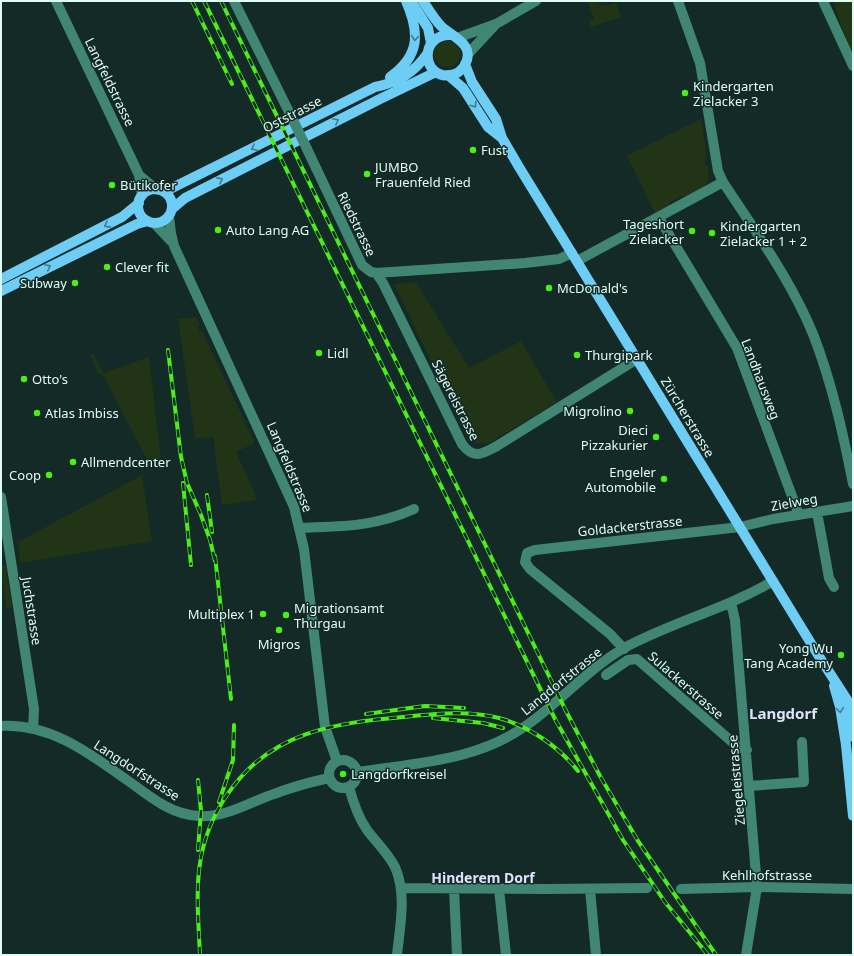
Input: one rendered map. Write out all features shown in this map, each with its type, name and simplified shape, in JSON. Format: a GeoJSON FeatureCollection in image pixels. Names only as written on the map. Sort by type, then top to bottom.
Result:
{"type":"FeatureCollection","features":[{"type":"Feature","properties":{"kind":"main road"},"geometry":{"type":"LineString","coordinates":[[375,87],[405,65],[414,46],[415,24],[406,1]]}},
{"type":"Feature","properties":{"kind":"main road"},"geometry":{"type":"LineString","coordinates":[[411,1],[428,28],[431,44]]}},
{"type":"Feature","properties":{"kind":"main road"},"geometry":{"type":"LineString","coordinates":[[423,1],[435,20],[454,36],[464,45],[466,59],[458,72],[448,75],[436,72],[429,63],[427,54],[431,44],[438,38],[454,36]]}},
{"type":"Feature","properties":{"kind":"main road","name":"Oststrasse"},"geometry":{"type":"LineString","coordinates":[[161,191],[375,87],[388,84],[417,68],[427,54]]}},
{"type":"Feature","properties":{"kind":"main road","name":"Zürcherstrasse"},"geometry":{"type":"LineString","coordinates":[[466,59],[472,82],[496,119],[502,138],[851,707]]}},
{"type":"Feature","properties":{"kind":"main road","name":"Oststrasse"},"geometry":{"type":"LineString","coordinates":[[171,212],[185,198],[436,72]]}},
{"type":"Feature","properties":{"kind":"main road","name":"Zürcherstrasse"},"geometry":{"type":"LineString","coordinates":[[448,75],[463,88],[488,127],[502,138]]}},
{"type":"Feature","properties":{"kind":"main road"},"geometry":{"type":"LineString","coordinates":[[1,279],[122,217],[149,191],[161,191],[170,199],[171,212],[163,221],[136,224],[1,291]]}},
{"type":"Feature","properties":{"kind":"main road"},"geometry":{"type":"LineString","coordinates":[[141,199],[140,214],[151,222]]}},
{"type":"Feature","properties":{"kind":"main road"},"geometry":{"type":"LineString","coordinates":[[830,675],[840,707],[846,746],[853,816]]}},
{"type":"Feature","properties":{"kind":"main road"},"geometry":{"type":"LineString","coordinates":[[846,746],[851,707]]}},
{"type":"Feature","properties":{"kind":"street","name":"Langfeldstrasse"},"geometry":{"type":"LineString","coordinates":[[56,1],[139,175],[141,199]]}},
{"type":"Feature","properties":{"kind":"street","name":"Riedstrasse"},"geometry":{"type":"LineString","coordinates":[[234,1],[362,265],[376,274],[525,263],[575,257],[659,218],[723,182]]}},
{"type":"Feature","properties":{"kind":"street"},"geometry":{"type":"LineString","coordinates":[[454,36],[496,24],[536,1]]}},
{"type":"Feature","properties":{"kind":"street"},"geometry":{"type":"LineString","coordinates":[[678,1],[700,63],[713,151],[718,171],[723,182],[778,267],[812,333],[835,399],[853,484]]}},
{"type":"Feature","properties":{"kind":"street"},"geometry":{"type":"LineString","coordinates":[[823,1],[853,66]]}},
{"type":"Feature","properties":{"kind":"street"},"geometry":{"type":"LineString","coordinates":[[466,59],[496,24]]}},
{"type":"Feature","properties":{"kind":"street","name":"Langfeldstrasse"},"geometry":{"type":"LineString","coordinates":[[139,175],[161,191]]}},
{"type":"Feature","properties":{"kind":"street","name":"Langfeldstrasse"},"geometry":{"type":"LineString","coordinates":[[171,212],[171,232],[174,246]]}},
{"type":"Feature","properties":{"kind":"street","name":"Landhausweg"},"geometry":{"type":"LineString","coordinates":[[659,218],[737,348],[798,515]]}},
{"type":"Feature","properties":{"kind":"street","name":"Langfeldstrasse"},"geometry":{"type":"LineString","coordinates":[[151,222],[159,226],[174,246],[288,490],[301,528],[325,727],[337,761]]}},
{"type":"Feature","properties":{"kind":"street"},"geometry":{"type":"LineString","coordinates":[[387,290],[388,283],[397,272]]}},
{"type":"Feature","properties":{"kind":"street","name":"Sägereistrasse"},"geometry":{"type":"LineString","coordinates":[[376,274],[387,290],[462,444],[467,451],[474,455],[483,454],[497,446],[637,358]]}},
{"type":"Feature","properties":{"kind":"street","name":"Juchstrasse"},"geometry":{"type":"LineString","coordinates":[[1,497],[34,709],[33,729]]}},
{"type":"Feature","properties":{"kind":"street","name":"Zielweg"},"geometry":{"type":"LineString","coordinates":[[740,527],[773,519],[853,506]]}},
{"type":"Feature","properties":{"kind":"street"},"geometry":{"type":"LineString","coordinates":[[301,528],[357,526],[392,519],[414,509]]}},
{"type":"Feature","properties":{"kind":"street"},"geometry":{"type":"LineString","coordinates":[[817,512],[829,578],[834,587]]}},
{"type":"Feature","properties":{"kind":"street","name":"Goldackerstrasse"},"geometry":{"type":"LineString","coordinates":[[624,649],[610,634],[530,569],[525,562],[525,556],[530,551],[534,550],[740,527]]}},
{"type":"Feature","properties":{"kind":"street","name":"Langdorfstrasse"},"geometry":{"type":"LineString","coordinates":[[358,772],[464,756],[494,744],[527,725],[581,679],[624,649],[731,603],[773,581]]}},
{"type":"Feature","properties":{"kind":"street","name":"Ziegeleistrasse"},"geometry":{"type":"LineString","coordinates":[[731,603],[735,620],[758,887],[746,955]]}},
{"type":"Feature","properties":{"kind":"street","name":"Sulackerstrasse"},"geometry":{"type":"LineString","coordinates":[[606,675],[628,660],[637,659],[739,748],[747,750]]}},
{"type":"Feature","properties":{"kind":"street","name":"Langdorfstrasse"},"geometry":{"type":"LineString","coordinates":[[1,726],[33,729],[66,740],[106,765],[162,805],[190,815],[199,816],[218,814],[280,792],[329,778]]}},
{"type":"Feature","properties":{"kind":"street"},"geometry":{"type":"LineString","coordinates":[[749,786],[804,782],[802,742]]}},
{"type":"Feature","properties":{"kind":"street"},"geometry":{"type":"LineString","coordinates":[[337,761],[350,761],[358,772],[355,783],[349,787],[344,788],[335,786],[329,778],[331,766],[337,761]]}},
{"type":"Feature","properties":{"kind":"street"},"geometry":{"type":"LineString","coordinates":[[349,787],[361,820],[394,866],[401,888],[402,902],[397,955]]}},
{"type":"Feature","properties":{"kind":"street","name":"Kehlhofstrasse"},"geometry":{"type":"LineString","coordinates":[[681,889],[758,887],[853,889]]}},
{"type":"Feature","properties":{"kind":"street"},"geometry":{"type":"LineString","coordinates":[[401,888],[647,888]]}},
{"type":"Feature","properties":{"kind":"street"},"geometry":{"type":"LineString","coordinates":[[454,889],[457,955]]}},
{"type":"Feature","properties":{"kind":"street"},"geometry":{"type":"LineString","coordinates":[[500,889],[506,955]]}},
{"type":"Feature","properties":{"kind":"street"},"geometry":{"type":"LineString","coordinates":[[590,889],[596,955]]}},
{"type":"Feature","properties":{"kind":"green space"},"geometry":{"type":"Polygon","coordinates":[[[594,1],[605,6],[616,3],[621,17],[591,27],[589,21],[594,19],[588,2],[594,1]]]}},
{"type":"Feature","properties":{"kind":"green space"},"geometry":{"type":"Polygon","coordinates":[[[833,1],[853,1],[853,52],[850,51],[833,1]]]}},
{"type":"Feature","properties":{"kind":"green space"},"geometry":{"type":"Polygon","coordinates":[[[447,41],[456,45],[460,54],[456,63],[447,67],[438,63],[434,54],[438,45],[447,41]]]}},
{"type":"Feature","properties":{"kind":"green space"},"geometry":{"type":"Polygon","coordinates":[[[701,119],[707,158],[705,159],[705,165],[708,165],[709,173],[708,179],[704,187],[700,190],[684,199],[682,196],[669,202],[671,206],[655,213],[627,156],[701,119]]]}},
{"type":"Feature","properties":{"kind":"green space"},"geometry":{"type":"Polygon","coordinates":[[[416,282],[469,368],[521,341],[557,402],[489,443],[478,443],[468,438],[394,284],[416,282]]]}},
{"type":"Feature","properties":{"kind":"green space"},"geometry":{"type":"Polygon","coordinates":[[[196,317],[200,325],[198,327],[200,332],[202,331],[255,443],[236,452],[254,491],[256,500],[222,505],[213,437],[195,439],[178,319],[196,317]]]}},
{"type":"Feature","properties":{"kind":"green space"},"geometry":{"type":"Polygon","coordinates":[[[93,353],[103,373],[149,357],[161,461],[148,462],[104,376],[97,372],[90,355],[93,353]]]}},
{"type":"Feature","properties":{"kind":"green space"},"geometry":{"type":"Polygon","coordinates":[[[142,475],[152,541],[20,563],[18,542],[142,475]]]}},
{"type":"Feature","properties":{"kind":"green space"},"geometry":{"type":"Polygon","coordinates":[[[6,565],[12,608],[6,609],[1,566],[6,565]]]}},
{"type":"Feature","properties":{"kind":"railway"},"geometry":{"type":"LineString","coordinates":[[192,1],[232,84]]}},
{"type":"Feature","properties":{"kind":"railway"},"geometry":{"type":"LineString","coordinates":[[204,1],[555,719],[623,840],[665,902],[708,955]]}},
{"type":"Feature","properties":{"kind":"railway"},"geometry":{"type":"LineString","coordinates":[[221,1],[565,709],[600,776],[638,841],[716,955]]}},
{"type":"Feature","properties":{"kind":"railway"},"geometry":{"type":"LineString","coordinates":[[168,350],[181,457],[187,483],[210,540],[215,561]]}},
{"type":"Feature","properties":{"kind":"railway"},"geometry":{"type":"LineString","coordinates":[[183,483],[191,565]]}},
{"type":"Feature","properties":{"kind":"railway"},"geometry":{"type":"LineString","coordinates":[[207,495],[212,532]]}},
{"type":"Feature","properties":{"kind":"railway"},"geometry":{"type":"LineString","coordinates":[[215,556],[231,699]]}},
{"type":"Feature","properties":{"kind":"railway"},"geometry":{"type":"LineString","coordinates":[[366,714],[425,706],[464,708]]}},
{"type":"Feature","properties":{"kind":"railway"},"geometry":{"type":"LineString","coordinates":[[200,955],[198,912],[199,872],[207,834],[215,815],[227,795],[244,774],[263,757],[283,744],[328,728],[377,719],[439,714],[475,714],[499,718],[521,726],[543,738],[562,754],[578,771]]}},
{"type":"Feature","properties":{"kind":"railway"},"geometry":{"type":"LineString","coordinates":[[433,718],[483,723],[503,728]]}},
{"type":"Feature","properties":{"kind":"railway"},"geometry":{"type":"LineString","coordinates":[[219,802],[233,760],[234,725]]}},
{"type":"Feature","properties":{"kind":"railway"},"geometry":{"type":"LineString","coordinates":[[198,780],[201,811],[198,850]]}},
{"type":"Feature","properties":{"kind":"place","name":"Kindergarten Zielacker 3"},"geometry":{"type":"Point","coordinates":[685,93]}},
{"type":"Feature","properties":{"kind":"place","name":"Fust"},"geometry":{"type":"Point","coordinates":[473,150]}},
{"type":"Feature","properties":{"kind":"place","name":"JUMBO Frauenfeld Ried"},"geometry":{"type":"Point","coordinates":[367,174]}},
{"type":"Feature","properties":{"kind":"place","name":"Bütikofer"},"geometry":{"type":"Point","coordinates":[112,185]}},
{"type":"Feature","properties":{"kind":"place","name":"Auto Lang AG"},"geometry":{"type":"Point","coordinates":[218,230]}},
{"type":"Feature","properties":{"kind":"place","name":"Tageshort Zielacker"},"geometry":{"type":"Point","coordinates":[692,231]}},
{"type":"Feature","properties":{"kind":"place","name":"Kindergarten Zielacker 1 + 2"},"geometry":{"type":"Point","coordinates":[712,233]}},
{"type":"Feature","properties":{"kind":"place","name":"Clever fit"},"geometry":{"type":"Point","coordinates":[107,267]}},
{"type":"Feature","properties":{"kind":"place","name":"Subway"},"geometry":{"type":"Point","coordinates":[75,283]}},
{"type":"Feature","properties":{"kind":"place","name":"McDonald's"},"geometry":{"type":"Point","coordinates":[549,288]}},
{"type":"Feature","properties":{"kind":"place","name":"Lidl"},"geometry":{"type":"Point","coordinates":[319,353]}},
{"type":"Feature","properties":{"kind":"place","name":"Thurgipark"},"geometry":{"type":"Point","coordinates":[577,355]}},
{"type":"Feature","properties":{"kind":"place","name":"Otto's"},"geometry":{"type":"Point","coordinates":[24,379]}},
{"type":"Feature","properties":{"kind":"place","name":"Migrolino"},"geometry":{"type":"Point","coordinates":[630,411]}},
{"type":"Feature","properties":{"kind":"place","name":"Atlas Imbiss"},"geometry":{"type":"Point","coordinates":[37,413]}},
{"type":"Feature","properties":{"kind":"place","name":"Dieci Pizzakurier"},"geometry":{"type":"Point","coordinates":[656,437]}},
{"type":"Feature","properties":{"kind":"place","name":"Allmendcenter"},"geometry":{"type":"Point","coordinates":[73,462]}},
{"type":"Feature","properties":{"kind":"place","name":"Coop"},"geometry":{"type":"Point","coordinates":[49,475]}},
{"type":"Feature","properties":{"kind":"place","name":"Engeler Automobile"},"geometry":{"type":"Point","coordinates":[664,479]}},
{"type":"Feature","properties":{"kind":"place","name":"Multiplex 1"},"geometry":{"type":"Point","coordinates":[263,614]}},
{"type":"Feature","properties":{"kind":"place","name":"Migrationsamt Thurgau"},"geometry":{"type":"Point","coordinates":[286,615]}},
{"type":"Feature","properties":{"kind":"place","name":"Migros"},"geometry":{"type":"Point","coordinates":[279,630]}},
{"type":"Feature","properties":{"kind":"place","name":"Yong Wu Tang Academy"},"geometry":{"type":"Point","coordinates":[841,655]}},
{"type":"Feature","properties":{"kind":"place","name":"Langdorfkreisel"},"geometry":{"type":"Point","coordinates":[343,774]}},
{"type":"Feature","properties":{"kind":"district","name":"Langdorf"},"geometry":{"type":"Point","coordinates":[783,713]}},
{"type":"Feature","properties":{"kind":"district","name":"Hinderem Dorf"},"geometry":{"type":"Point","coordinates":[483,877]}}]}
